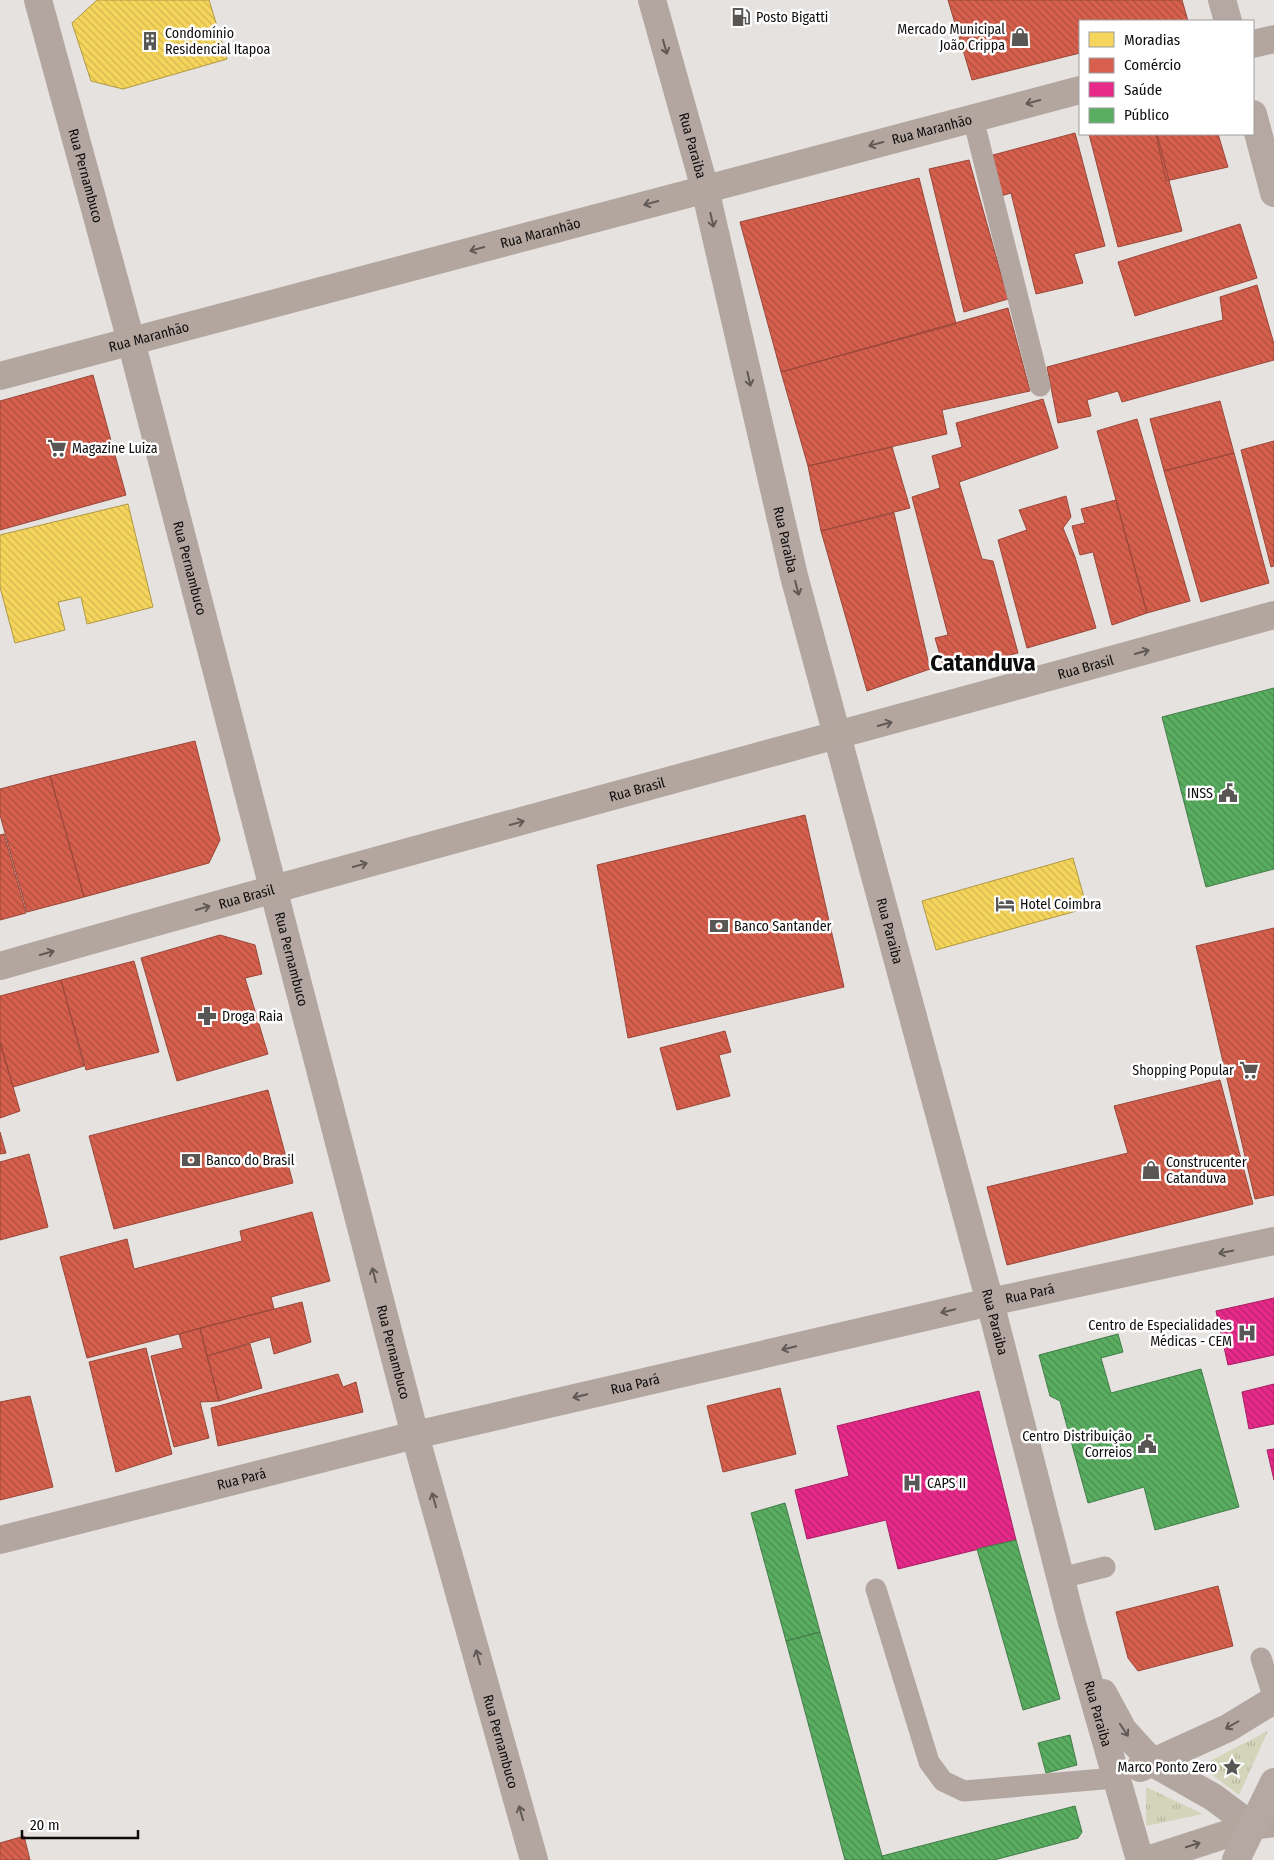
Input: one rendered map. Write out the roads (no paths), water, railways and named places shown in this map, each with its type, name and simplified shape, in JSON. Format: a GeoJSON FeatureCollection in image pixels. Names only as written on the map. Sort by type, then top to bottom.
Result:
{"type":"FeatureCollection","features":[{"type":"Feature","properties":{"kind":"main road"},"geometry":{"type":"LineString","coordinates":[[1222,0],[1228,20]]}},
{"type":"Feature","properties":{"kind":"main road"},"geometry":{"type":"LineString","coordinates":[[1254,118],[1274,193]]}},
{"type":"Feature","properties":{"kind":"main road"},"geometry":{"type":"LineString","coordinates":[[1236,1860],[1263,1825],[1274,1782]]}},
{"type":"Feature","properties":{"kind":"street","name":"Rua Pernambuco"},"geometry":{"type":"LineString","coordinates":[[38,0],[131,341],[216,676],[274,888],[415,1434],[534,1860]]}},
{"type":"Feature","properties":{"kind":"street","name":"Rua Paraiba"},"geometry":{"type":"LineString","coordinates":[[652,0],[705,189],[794,576],[990,1302],[1072,1623],[1140,1860]]}},
{"type":"Feature","properties":{"kind":"street"},"geometry":{"type":"LineString","coordinates":[[1254,44],[1274,39]]}},
{"type":"Feature","properties":{"kind":"street","name":"Rua Maranhão"},"geometry":{"type":"LineString","coordinates":[[0,376],[1079,90]]}},
{"type":"Feature","properties":{"kind":"street","name":"Rua Brasil"},"geometry":{"type":"LineString","coordinates":[[0,966],[274,888],[838,737],[1274,615]]}},
{"type":"Feature","properties":{"kind":"street","name":"Rua Pará"},"geometry":{"type":"LineString","coordinates":[[0,1540],[415,1434],[990,1302],[1274,1242]]}},
{"type":"Feature","properties":{"kind":"street"},"geometry":{"type":"LineString","coordinates":[[1072,1623],[1105,1698],[1123,1730],[1153,1763],[1263,1825]]}},
{"type":"Feature","properties":{"kind":"street"},"geometry":{"type":"LineString","coordinates":[[1115,1778],[1153,1763],[1228,1728],[1274,1700]]}},
{"type":"Feature","properties":{"kind":"street"},"geometry":{"type":"LineString","coordinates":[[1147,1860],[1263,1825]]}},
{"type":"Feature","properties":{"kind":"lane"},"geometry":{"type":"LineString","coordinates":[[972,118],[1040,386]]}},
{"type":"Feature","properties":{"kind":"lane"},"geometry":{"type":"LineString","coordinates":[[1061,1578],[1105,1567]]}},
{"type":"Feature","properties":{"kind":"lane"},"geometry":{"type":"LineString","coordinates":[[876,1589],[929,1762],[943,1781],[964,1791],[1115,1778]]}},
{"type":"Feature","properties":{"kind":"lane"},"geometry":{"type":"LineString","coordinates":[[1261,1658],[1274,1700]]}},
{"type":"Feature","properties":{"kind":"place","name":"Posto Bigatti"},"geometry":{"type":"Point","coordinates":[741,17]}},
{"type":"Feature","properties":{"kind":"place","name":"Mercado Municipal João Crippa"},"geometry":{"type":"Point","coordinates":[1020,37]}},
{"type":"Feature","properties":{"kind":"place","name":"Condomínio Residencial Itapoa"},"geometry":{"type":"Point","coordinates":[150,41]}},
{"type":"Feature","properties":{"kind":"place","name":"Magazine Luiza"},"geometry":{"type":"Point","coordinates":[57,448]}},
{"type":"Feature","properties":{"kind":"place","name":"INSS"},"geometry":{"type":"Point","coordinates":[1228,793]}},
{"type":"Feature","properties":{"kind":"place","name":"Hotel Coimbra"},"geometry":{"type":"Point","coordinates":[1005,904]}},
{"type":"Feature","properties":{"kind":"place","name":"Banco Santander"},"geometry":{"type":"Point","coordinates":[719,926]}},
{"type":"Feature","properties":{"kind":"place","name":"Droga Raia"},"geometry":{"type":"Point","coordinates":[207,1016]}},
{"type":"Feature","properties":{"kind":"place","name":"Shopping Popular"},"geometry":{"type":"Point","coordinates":[1249,1070]}},
{"type":"Feature","properties":{"kind":"place","name":"Banco do Brasil"},"geometry":{"type":"Point","coordinates":[191,1160]}},
{"type":"Feature","properties":{"kind":"place","name":"Construcenter Catanduva"},"geometry":{"type":"Point","coordinates":[1151,1170]}},
{"type":"Feature","properties":{"kind":"place","name":"Centro de Especialidades Médicas - CEM"},"geometry":{"type":"Point","coordinates":[1247,1333]}},
{"type":"Feature","properties":{"kind":"place","name":"Centro Distribuição Correios"},"geometry":{"type":"Point","coordinates":[1147,1444]}},
{"type":"Feature","properties":{"kind":"place","name":"CAPS II"},"geometry":{"type":"Point","coordinates":[912,1483]}},
{"type":"Feature","properties":{"kind":"place","name":"Marco Ponto Zero"},"geometry":{"type":"Point","coordinates":[1232,1767]}},
{"type":"Feature","properties":{"kind":"district","name":"Catanduva"},"geometry":{"type":"Point","coordinates":[983,663]}}]}
